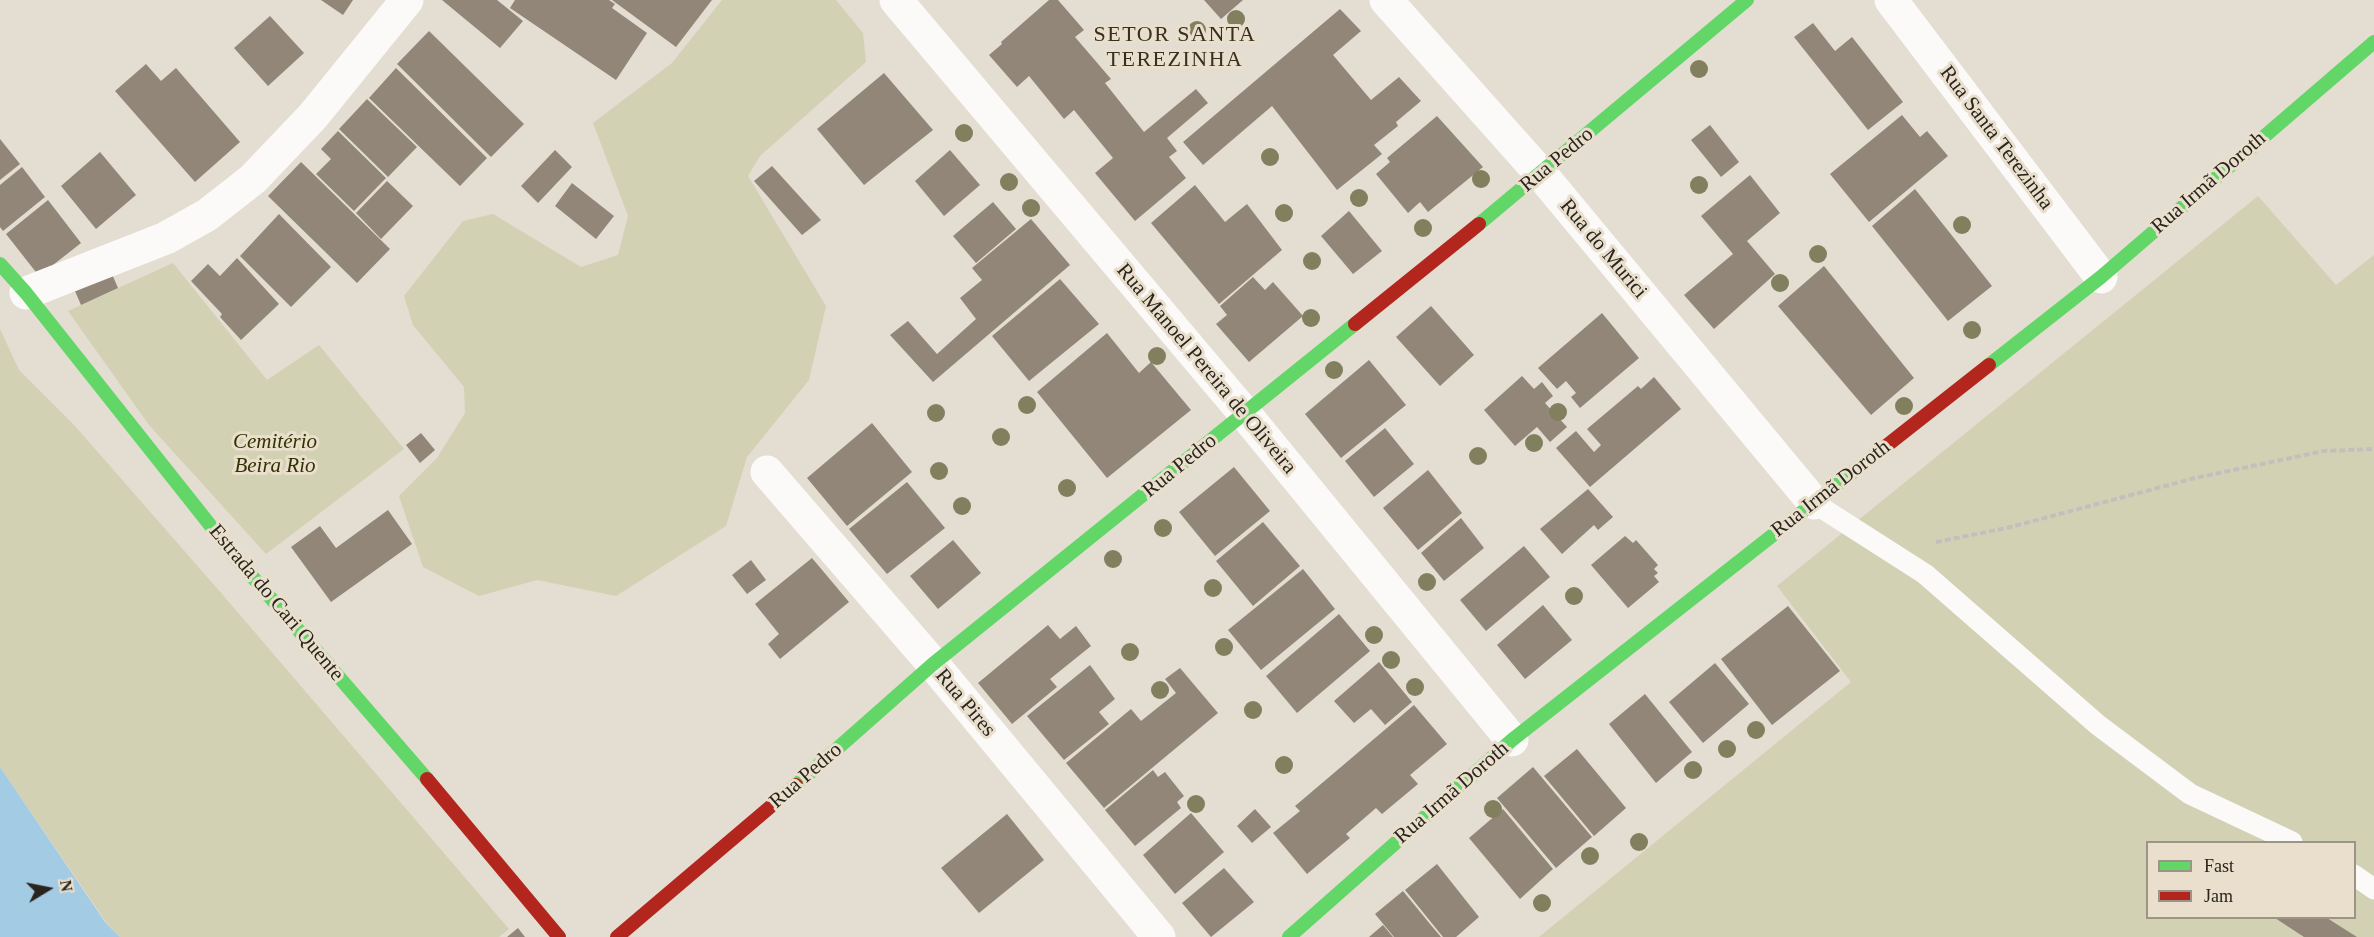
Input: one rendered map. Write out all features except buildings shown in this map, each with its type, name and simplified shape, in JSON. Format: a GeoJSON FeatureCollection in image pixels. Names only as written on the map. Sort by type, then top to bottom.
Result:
{"type":"FeatureCollection","features":[{"type":"Feature","properties":{"kind":"street"},"geometry":{"type":"LineString","coordinates":[[26,293],[166,238],[207,215],[253,179],[313,116],[407,0]]}},
{"type":"Feature","properties":{"kind":"street","name":"Rua Manoel Pereira de Oliveira"},"geometry":{"type":"LineString","coordinates":[[896,0],[1245,414],[1512,740]]}},
{"type":"Feature","properties":{"kind":"street","name":"Rua do Murici"},"geometry":{"type":"LineString","coordinates":[[1386,0],[1541,174],[1814,503]]}},
{"type":"Feature","properties":{"kind":"street","name":"Rua Pedro"},"geometry":{"type":"LineString","coordinates":[[617,937],[737,837],[933,664],[1541,174],[1747,0]]}},
{"type":"Feature","properties":{"kind":"street","name":"Rua Santa Terezinha"},"geometry":{"type":"LineString","coordinates":[[1891,0],[2101,277]]}},
{"type":"Feature","properties":{"kind":"street","name":"Rua Irmã Doroth"},"geometry":{"type":"LineString","coordinates":[[1289,937],[1512,740],[2101,277],[2374,42]]}},
{"type":"Feature","properties":{"kind":"street","name":"Estrada do Cari Quente"},"geometry":{"type":"LineString","coordinates":[[0,264],[26,293],[237,559],[486,848],[559,937]]}},
{"type":"Feature","properties":{"kind":"street","name":"Rua Pires"},"geometry":{"type":"LineString","coordinates":[[767,472],[933,664],[1159,937]]}},
{"type":"Feature","properties":{"kind":"lane"},"geometry":{"type":"LineString","coordinates":[[1814,503],[1924,574],[2098,725],[2190,794],[2288,841]]}},
{"type":"Feature","properties":{"kind":"lane"},"geometry":{"type":"LineString","coordinates":[[2356,876],[2374,889]]}},
{"type":"Feature","properties":{"kind":"path"},"geometry":{"type":"LineString","coordinates":[[1888,552],[2007,528],[2195,478],[2324,451],[2374,449]]}},
{"type":"Feature","properties":{"kind":"green space"},"geometry":{"type":"Polygon","coordinates":[[[722,0],[836,0],[863,33],[866,62],[760,156],[748,176],[826,306],[809,380],[747,457],[726,526],[616,596],[537,580],[479,596],[423,567],[399,496],[437,458],[465,413],[464,387],[413,325],[404,296],[463,221],[493,214],[581,267],[618,255],[628,216],[593,123],[672,63],[722,0]]]}},
{"type":"Feature","properties":{"kind":"green space"},"geometry":{"type":"Polygon","coordinates":[[[2258,196],[2336,285],[2374,255],[2374,937],[1539,937],[1851,682],[1777,586],[2258,196]]]}},
{"type":"Feature","properties":{"kind":"green space","name":"Cemitério Beira Rio"},"geometry":{"type":"Polygon","coordinates":[[[173,263],[267,380],[319,345],[404,449],[266,554],[149,425],[68,311],[173,263]]]}},
{"type":"Feature","properties":{"kind":"green space"},"geometry":{"type":"Polygon","coordinates":[[[0,329],[19,370],[75,426],[509,929],[499,937],[120,937],[106,922],[0,767],[0,329]]]}},
{"type":"Feature","properties":{"kind":"water"},"geometry":{"type":"Polygon","coordinates":[[[0,767],[105,922],[120,937],[0,937],[0,767]]]}},
{"type":"Feature","properties":{"kind":"traffic: fast"},"geometry":{"type":"LineString","coordinates":[[1479,224],[1747,0]]}},
{"type":"Feature","properties":{"kind":"traffic: fast"},"geometry":{"type":"LineString","coordinates":[[1989,365],[2101,277],[2374,42]]}},
{"type":"Feature","properties":{"kind":"traffic: fast"},"geometry":{"type":"LineString","coordinates":[[0,264],[26,293],[237,559],[427,779]]}},
{"type":"Feature","properties":{"kind":"traffic: fast"},"geometry":{"type":"LineString","coordinates":[[796,785],[933,664],[1355,324]]}},
{"type":"Feature","properties":{"kind":"traffic: fast"},"geometry":{"type":"LineString","coordinates":[[1289,937],[1512,740],[1876,454]]}},
{"type":"Feature","properties":{"kind":"traffic: jam"},"geometry":{"type":"LineString","coordinates":[[1355,324],[1479,224]]}},
{"type":"Feature","properties":{"kind":"traffic: jam"},"geometry":{"type":"LineString","coordinates":[[1876,454],[1989,365]]}},
{"type":"Feature","properties":{"kind":"traffic: jam"},"geometry":{"type":"LineString","coordinates":[[427,779],[559,937]]}},
{"type":"Feature","properties":{"kind":"traffic: jam"},"geometry":{"type":"LineString","coordinates":[[617,937],[796,785]]}},
{"type":"Feature","properties":{"kind":"district","name":"SETOR SANTA TEREZINHA"},"geometry":{"type":"Point","coordinates":[1175,48]}}]}
